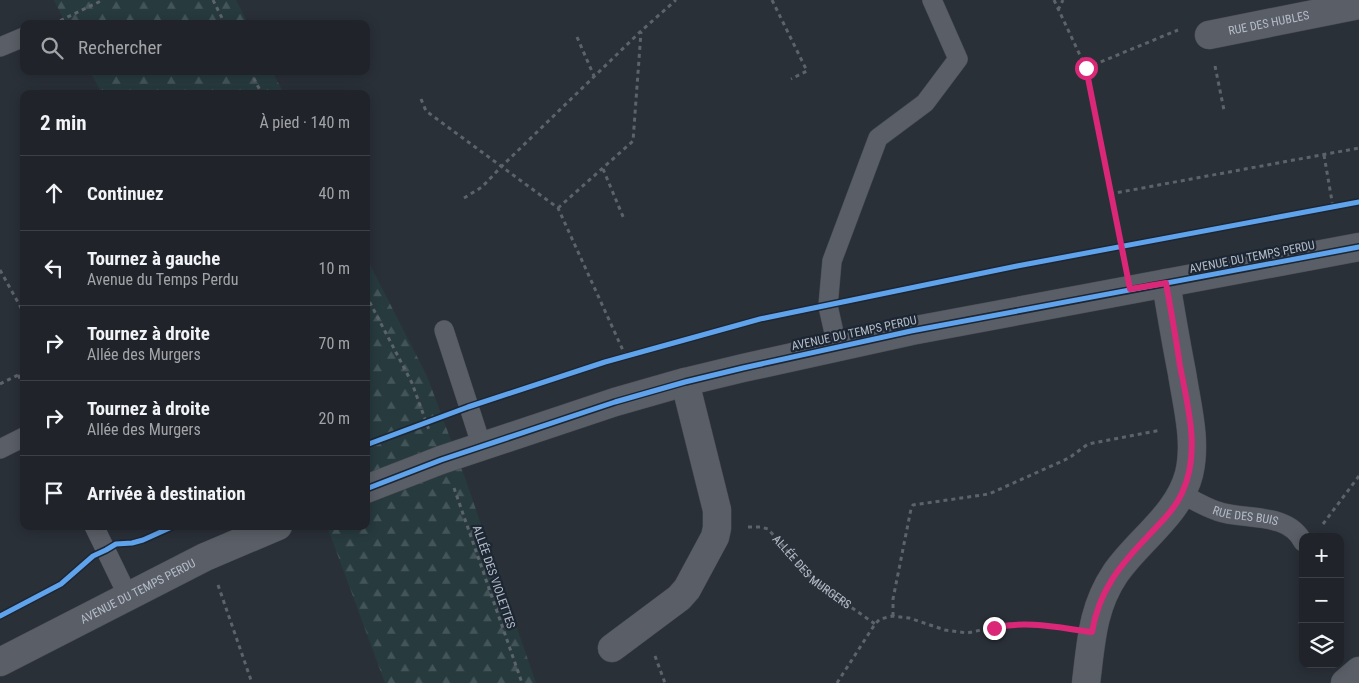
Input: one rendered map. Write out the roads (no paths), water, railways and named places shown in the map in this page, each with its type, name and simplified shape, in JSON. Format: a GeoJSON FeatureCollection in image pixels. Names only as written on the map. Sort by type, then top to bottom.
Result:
{"type":"FeatureCollection","features":[{"type":"Feature","properties":{"kind":"street","name":"RUE DES HUBLES"},"geometry":{"type":"LineString","coordinates":[[1209,34],[1359,5]]}},
{"type":"Feature","properties":{"kind":"street","name":"AVENUE DU TEMPS PERDU"},"geometry":{"type":"LineString","coordinates":[[370,488],[441,460],[615,402],[685,382],[838,346],[1359,247]]}},
{"type":"Feature","properties":{"kind":"street"},"geometry":{"type":"LineString","coordinates":[[1086,683],[1092,632],[1098,605],[1116,574],[1182,494],[1191,464],[1191,424],[1166,283]]}},
{"type":"Feature","properties":{"kind":"street"},"geometry":{"type":"LineString","coordinates":[[612,648],[679,598],[687,589],[712,545],[717,528],[717,510],[685,382]]}},
{"type":"Feature","properties":{"kind":"street","name":"AVENUE DU TEMPS PERDU"},"geometry":{"type":"LineString","coordinates":[[0,662],[205,557],[269,530]]}},
{"type":"Feature","properties":{"kind":"street"},"geometry":{"type":"LineString","coordinates":[[1345,683],[1359,671]]}},
{"type":"Feature","properties":{"kind":"lane"},"geometry":{"type":"LineString","coordinates":[[838,346],[828,306],[832,261],[878,138],[925,103],[958,59],[932,0]]}},
{"type":"Feature","properties":{"kind":"lane"},"geometry":{"type":"LineString","coordinates":[[0,47],[20,39]]}},
{"type":"Feature","properties":{"kind":"lane"},"geometry":{"type":"LineString","coordinates":[[444,330],[482,447]]}},
{"type":"Feature","properties":{"kind":"lane"},"geometry":{"type":"LineString","coordinates":[[0,449],[20,439]]}},
{"type":"Feature","properties":{"kind":"lane","name":"RUE DES BUIS"},"geometry":{"type":"LineString","coordinates":[[1182,494],[1216,511],[1275,521],[1290,527],[1299,534]]}},
{"type":"Feature","properties":{"kind":"lane"},"geometry":{"type":"LineString","coordinates":[[96,530],[128,596]]}}]}
